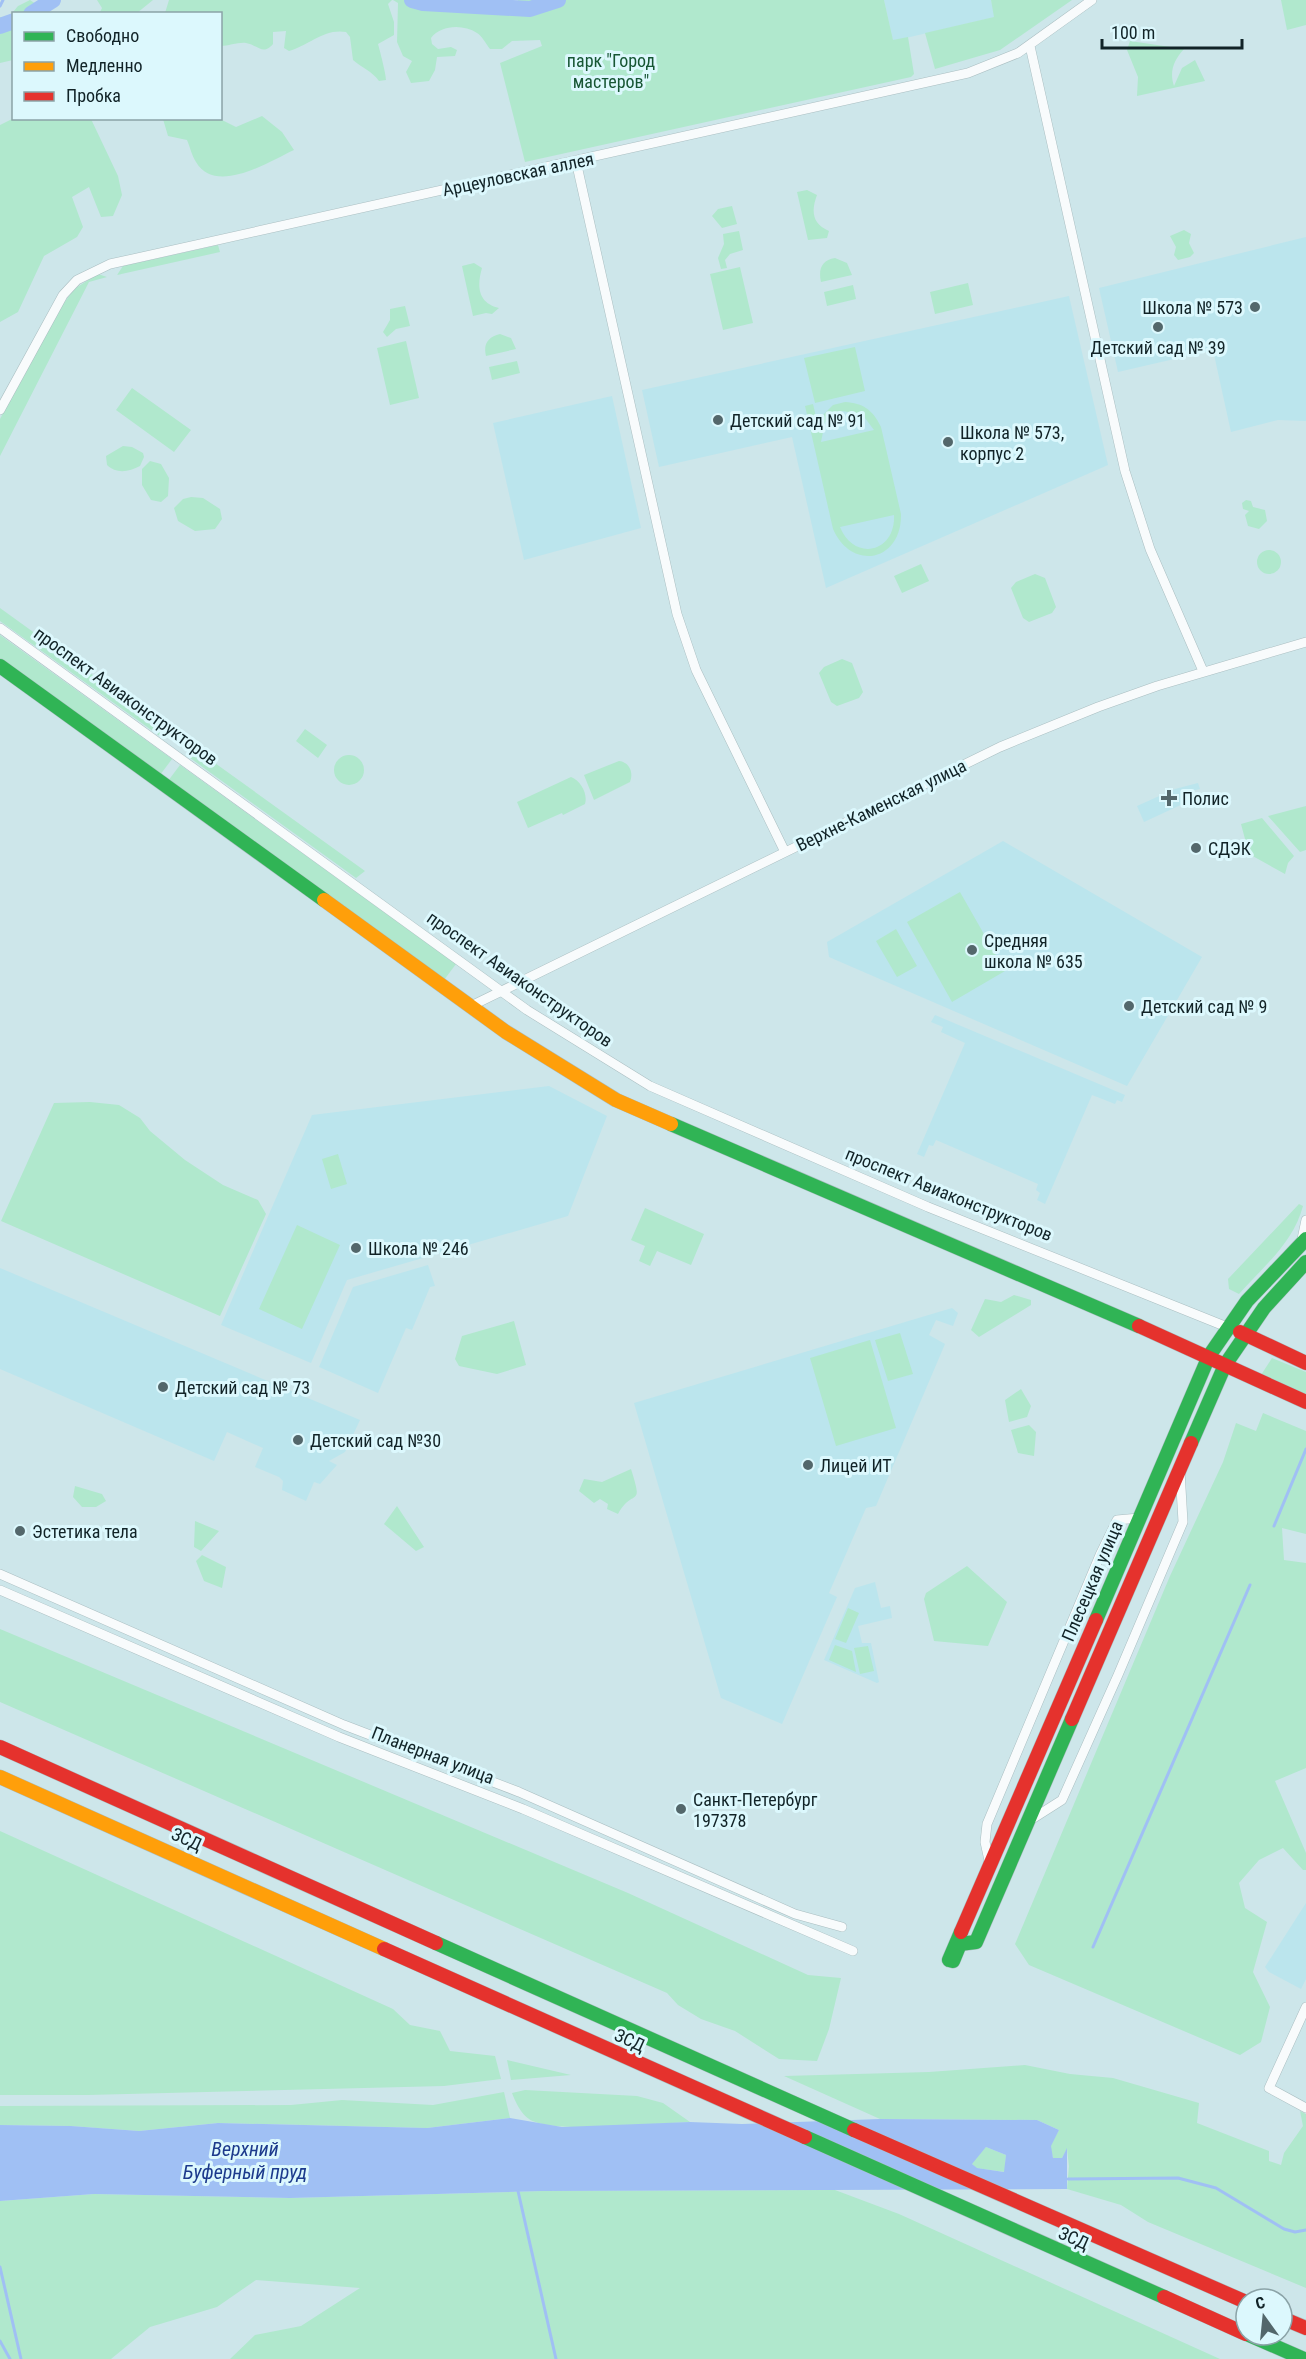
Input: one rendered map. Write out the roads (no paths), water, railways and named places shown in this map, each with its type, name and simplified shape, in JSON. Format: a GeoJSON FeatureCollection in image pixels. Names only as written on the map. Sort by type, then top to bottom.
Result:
{"type":"FeatureCollection","features":[{"type":"Feature","properties":{"kind":"main road"},"geometry":{"type":"LineString","coordinates":[[0,666],[471,1006],[566,1071],[642,1113],[1209,1356],[1306,1402]]}},
{"type":"Feature","properties":{"kind":"main road","name":"Плесецкая улица"},"geometry":{"type":"LineString","coordinates":[[1304,1241],[1274,1271],[1227,1327],[1209,1356],[951,1960],[960,1944],[976,1942],[1225,1365],[1264,1308],[1306,1262]]}},
{"type":"Feature","properties":{"kind":"main road","name":"проспект Авиаконструкторов"},"geometry":{"type":"LineString","coordinates":[[1227,1327],[1306,1363]]}},
{"type":"Feature","properties":{"kind":"main road","name":"ЗСД"},"geometry":{"type":"LineString","coordinates":[[0,1747],[211,1840],[612,2024],[1234,2297]]}},
{"type":"Feature","properties":{"kind":"main road","name":"ЗСД"},"geometry":{"type":"LineString","coordinates":[[0,1777],[1234,2328]]}},
{"type":"Feature","properties":{"kind":"main road","name":"ЗСД"},"geometry":{"type":"LineString","coordinates":[[1277,2347],[1304,2359]]}},
{"type":"Feature","properties":{"kind":"street","name":"Арцеуловская аллея"},"geometry":{"type":"LineString","coordinates":[[0,410],[57,303],[77,280],[93,270],[132,259],[968,73],[1030,46],[1092,0]]}},
{"type":"Feature","properties":{"kind":"street"},"geometry":{"type":"LineString","coordinates":[[1030,46],[1128,483],[1150,549],[1203,671]]}},
{"type":"Feature","properties":{"kind":"street"},"geometry":{"type":"LineString","coordinates":[[576,161],[677,614],[696,670],[785,852]]}},
{"type":"Feature","properties":{"kind":"street","name":"проспект Авиаконструкторов"},"geometry":{"type":"LineString","coordinates":[[0,628],[540,1018],[650,1086],[928,1207],[1227,1327]]}},
{"type":"Feature","properties":{"kind":"street","name":"Верхне-Каменская улица"},"geometry":{"type":"LineString","coordinates":[[471,1006],[1043,729],[1098,706],[1203,671],[1306,642]]}},
{"type":"Feature","properties":{"kind":"street"},"geometry":{"type":"LineString","coordinates":[[1304,1241],[1306,1220]]}},
{"type":"Feature","properties":{"kind":"street"},"geometry":{"type":"LineString","coordinates":[[1029,1821],[1062,1800],[1118,1674],[1183,1522],[1180,1469]]}},
{"type":"Feature","properties":{"kind":"street"},"geometry":{"type":"LineString","coordinates":[[990,1865],[985,1842],[987,1824],[1100,1555],[1117,1520],[1139,1518]]}},
{"type":"Feature","properties":{"kind":"street","name":"Планерная улица"},"geometry":{"type":"LineString","coordinates":[[0,1574],[344,1725],[519,1792],[795,1914],[842,1927]]}},
{"type":"Feature","properties":{"kind":"street","name":"Планерная улица"},"geometry":{"type":"LineString","coordinates":[[0,1590],[339,1737],[523,1809],[853,1951]]}},
{"type":"Feature","properties":{"kind":"street"},"geometry":{"type":"LineString","coordinates":[[1306,2007],[1269,2088],[1306,2108]]}},
{"type":"Feature","properties":{"kind":"water","name":"Верхний Буферный пруд"},"geometry":{"type":"Polygon","coordinates":[[[510,2118],[562,2127],[880,2119],[1037,2120],[1059,2130],[1051,2146],[1053,2158],[1062,2158],[1067,2148],[1067,2189],[542,2191],[290,2198],[94,2194],[0,2201],[0,2125],[71,2126],[139,2131],[218,2123],[427,2128],[510,2118]],[[986,2147],[972,2164],[977,2168],[1004,2172],[1006,2155],[986,2147]]]}},
{"type":"Feature","properties":{"kind":"waterway"},"geometry":{"type":"LineString","coordinates":[[0,6],[3,0]]}},
{"type":"Feature","properties":{"kind":"waterway"},"geometry":{"type":"LineString","coordinates":[[34,12],[53,0]]}},
{"type":"Feature","properties":{"kind":"waterway"},"geometry":{"type":"LineString","coordinates":[[412,0],[423,3],[530,9],[558,0]]}},
{"type":"Feature","properties":{"kind":"waterway"},"geometry":{"type":"LineString","coordinates":[[0,26],[12,22]]}},
{"type":"Feature","properties":{"kind":"waterway"},"geometry":{"type":"LineString","coordinates":[[1274,1526],[1306,1449]]}},
{"type":"Feature","properties":{"kind":"waterway"},"geometry":{"type":"LineString","coordinates":[[1093,1947],[1250,1585]]}},
{"type":"Feature","properties":{"kind":"waterway"},"geometry":{"type":"LineString","coordinates":[[1068,2179],[1178,2178],[1216,2188],[1284,2229],[1295,2232],[1306,2230]]}},
{"type":"Feature","properties":{"kind":"waterway"},"geometry":{"type":"LineString","coordinates":[[518,2191],[556,2359]]}},
{"type":"Feature","properties":{"kind":"waterway"},"geometry":{"type":"LineString","coordinates":[[0,2267],[21,2359]]}},
{"type":"Feature","properties":{"kind":"waterway"},"geometry":{"type":"LineString","coordinates":[[0,2341],[10,2359]]}},
{"type":"Feature","properties":{"kind":"place","name":"Школа № 573"},"geometry":{"type":"Point","coordinates":[1255,307]}},
{"type":"Feature","properties":{"kind":"place","name":"Детский сад № 39"},"geometry":{"type":"Point","coordinates":[1158,327]}},
{"type":"Feature","properties":{"kind":"place","name":"Детский сад № 91"},"geometry":{"type":"Point","coordinates":[718,420]}},
{"type":"Feature","properties":{"kind":"place","name":"Школа № 573, корпус 2"},"geometry":{"type":"Point","coordinates":[948,442]}},
{"type":"Feature","properties":{"kind":"place","name":"Полис"},"geometry":{"type":"Point","coordinates":[1169,798]}},
{"type":"Feature","properties":{"kind":"place","name":"СДЭК"},"geometry":{"type":"Point","coordinates":[1196,848]}},
{"type":"Feature","properties":{"kind":"place","name":"Средняя школа № 635"},"geometry":{"type":"Point","coordinates":[972,950]}},
{"type":"Feature","properties":{"kind":"place","name":"Детский сад № 9"},"geometry":{"type":"Point","coordinates":[1129,1006]}},
{"type":"Feature","properties":{"kind":"place","name":"Школа № 246"},"geometry":{"type":"Point","coordinates":[356,1248]}},
{"type":"Feature","properties":{"kind":"place","name":"Детский сад № 73"},"geometry":{"type":"Point","coordinates":[163,1387]}},
{"type":"Feature","properties":{"kind":"place","name":"Детский сад №30"},"geometry":{"type":"Point","coordinates":[298,1440]}},
{"type":"Feature","properties":{"kind":"place","name":"Лицей ИТ"},"geometry":{"type":"Point","coordinates":[808,1465]}},
{"type":"Feature","properties":{"kind":"place","name":"Эстетика тела"},"geometry":{"type":"Point","coordinates":[20,1531]}},
{"type":"Feature","properties":{"kind":"place","name":"Санкт-Петербург 197378"},"geometry":{"type":"Point","coordinates":[681,1809]}},
{"type":"Feature","properties":{"kind":"park label","name":"парк \"Город мастеров\""},"geometry":{"type":"Point","coordinates":[611,70]}}]}
